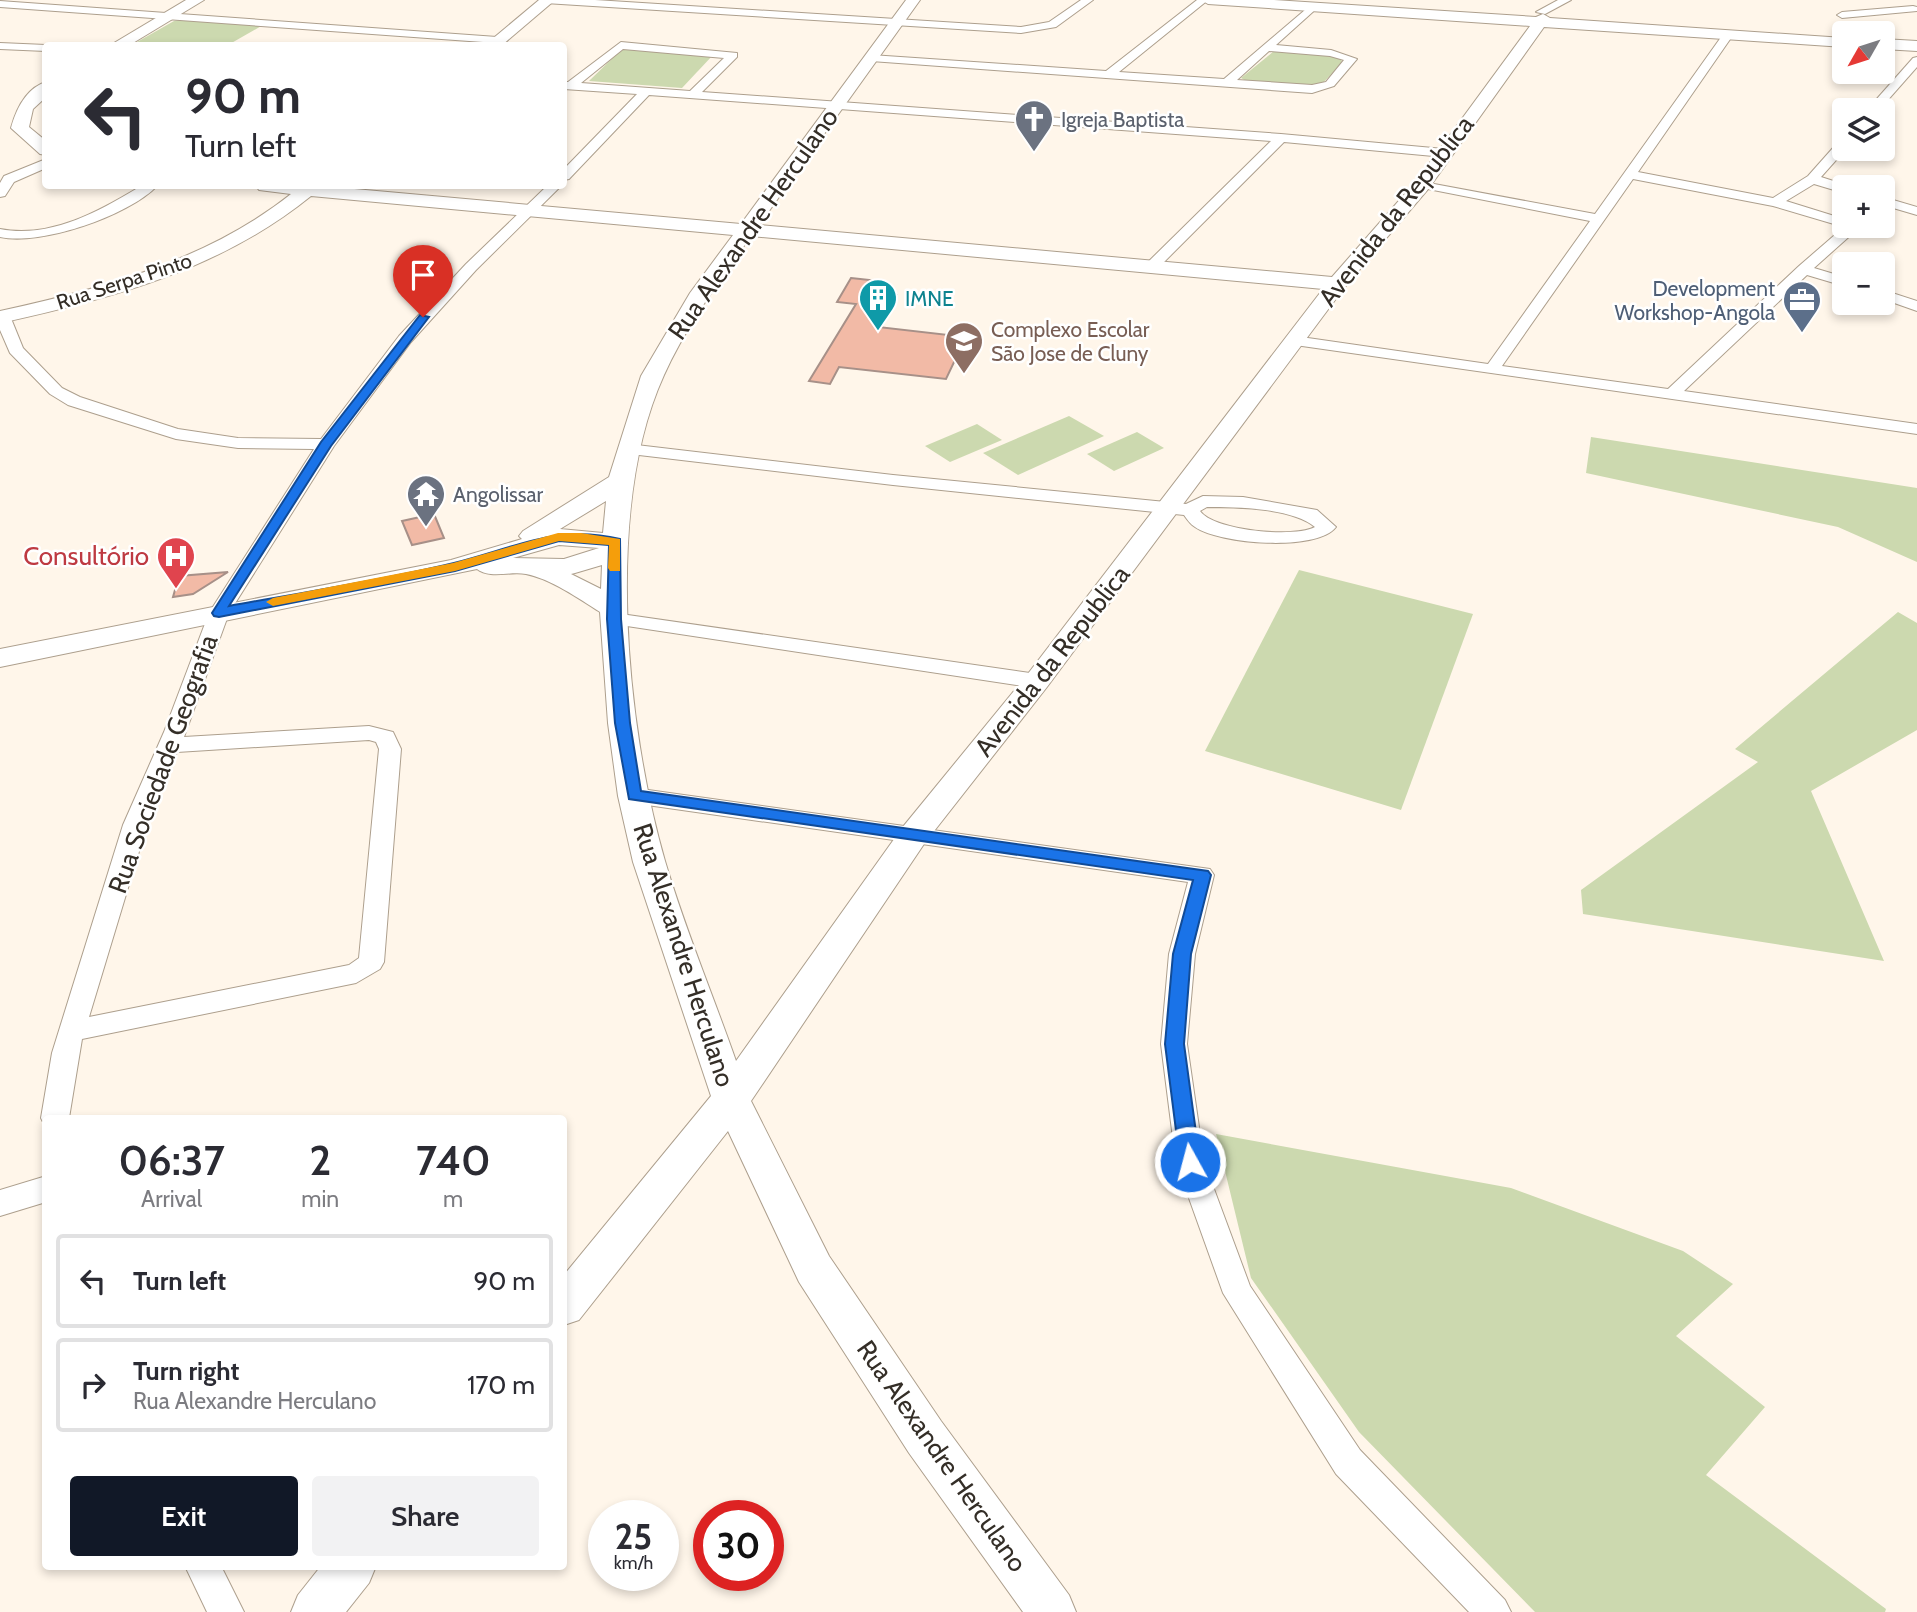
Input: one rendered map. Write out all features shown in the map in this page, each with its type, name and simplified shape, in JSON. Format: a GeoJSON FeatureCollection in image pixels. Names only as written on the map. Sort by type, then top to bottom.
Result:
{"type":"FeatureCollection","features":[{"type":"Feature","properties":{"kind":"street"},"geometry":{"type":"LineString","coordinates":[[123,42],[197,0]]}},
{"type":"Feature","properties":{"kind":"street"},"geometry":{"type":"LineString","coordinates":[[495,42],[547,0],[1037,30],[1052,25],[1088,0]]}},
{"type":"Feature","properties":{"kind":"street","name":"Rua Alexandre Herculano"},"geometry":{"type":"LineString","coordinates":[[913,0],[700,293],[652,376],[620,481],[614,614],[623,723],[634,796],[649,862],[731,1099],[814,1269],[925,1437],[1052,1612]]}},
{"type":"Feature","properties":{"kind":"street"},"geometry":{"type":"LineString","coordinates":[[1109,74],[1206,0],[1410,13],[1545,16],[1566,0]]}},
{"type":"Feature","properties":{"kind":"street"},"geometry":{"type":"LineString","coordinates":[[1283,0],[1545,16],[1728,35],[1832,41]]}},
{"type":"Feature","properties":{"kind":"street"},"geometry":{"type":"LineString","coordinates":[[1903,0],[1915,11]]}},
{"type":"Feature","properties":{"kind":"street"},"geometry":{"type":"LineString","coordinates":[[0,4],[482,42]]}},
{"type":"Feature","properties":{"kind":"street"},"geometry":{"type":"LineString","coordinates":[[1227,83],[1312,7]]}},
{"type":"Feature","properties":{"kind":"street"},"geometry":{"type":"LineString","coordinates":[[1842,15],[1915,11]]}},
{"type":"Feature","properties":{"kind":"street"},"geometry":{"type":"LineString","coordinates":[[1410,13],[1449,22],[1479,33]]}},
{"type":"Feature","properties":{"kind":"street","name":"Avenida da Republica"},"geometry":{"type":"LineString","coordinates":[[567,1302],[731,1099],[913,836],[1180,508],[1294,341],[1337,284],[1423,184],[1506,53],[1545,16]]}},
{"type":"Feature","properties":{"kind":"street"},"geometry":{"type":"LineString","coordinates":[[1491,370],[1597,218],[1632,175],[1728,35]]}},
{"type":"Feature","properties":{"kind":"street"},"geometry":{"type":"LineString","coordinates":[[1895,45],[1917,46]]}},
{"type":"Feature","properties":{"kind":"street"},"geometry":{"type":"LineString","coordinates":[[0,46],[42,48]]}},
{"type":"Feature","properties":{"kind":"street"},"geometry":{"type":"LineString","coordinates":[[567,85],[617,46],[733,55],[693,94]]}},
{"type":"Feature","properties":{"kind":"street"},"geometry":{"type":"LineString","coordinates":[[872,58],[1319,88],[1330,84],[1351,59],[1331,53],[1268,48]]}},
{"type":"Feature","properties":{"kind":"street"},"geometry":{"type":"LineString","coordinates":[[1884,98],[1917,60]]}},
{"type":"Feature","properties":{"kind":"street"},"geometry":{"type":"LineString","coordinates":[[567,85],[1281,138],[1444,153]]}},
{"type":"Feature","properties":{"kind":"street"},"geometry":{"type":"LineString","coordinates":[[13,100],[42,88]]}},
{"type":"Feature","properties":{"kind":"street"},"geometry":{"type":"LineString","coordinates":[[20,128],[25,108],[42,90]]}},
{"type":"Feature","properties":{"kind":"street"},"geometry":{"type":"LineString","coordinates":[[567,173],[646,91]]}},
{"type":"Feature","properties":{"kind":"street"},"geometry":{"type":"LineString","coordinates":[[0,121],[20,128],[42,147]]}},
{"type":"Feature","properties":{"kind":"street"},"geometry":{"type":"LineString","coordinates":[[1152,266],[1281,138]]}},
{"type":"Feature","properties":{"kind":"street"},"geometry":{"type":"LineString","coordinates":[[1775,202],[1813,179],[1832,157]]}},
{"type":"Feature","properties":{"kind":"street"},"geometry":{"type":"LineString","coordinates":[[0,192],[9,179],[42,165]]}},
{"type":"Feature","properties":{"kind":"street"},"geometry":{"type":"LineString","coordinates":[[1632,175],[1775,202],[1832,219]]}},
{"type":"Feature","properties":{"kind":"street"},"geometry":{"type":"LineString","coordinates":[[1813,179],[1832,185]]}},
{"type":"Feature","properties":{"kind":"street"},"geometry":{"type":"LineString","coordinates":[[1423,184],[1597,218]]}},
{"type":"Feature","properties":{"kind":"street"},"geometry":{"type":"LineString","coordinates":[[0,233],[9,236],[34,234],[71,225],[109,210],[145,189]]}},
{"type":"Feature","properties":{"kind":"street","name":"Rua Serpa Pinto"},"geometry":{"type":"LineString","coordinates":[[1,316],[115,288],[190,260],[261,224],[308,189]]}},
{"type":"Feature","properties":{"kind":"street"},"geometry":{"type":"LineString","coordinates":[[319,189],[1337,284]]}},
{"type":"Feature","properties":{"kind":"street","name":"Rua Sociedade Geografia"},"geometry":{"type":"LineString","coordinates":[[55,1115],[65,1053],[135,825],[169,745],[219,613],[326,444],[423,317],[551,189]]}},
{"type":"Feature","properties":{"kind":"street"},"geometry":{"type":"LineString","coordinates":[[1895,207],[1917,211]]}},
{"type":"Feature","properties":{"kind":"street"},"geometry":{"type":"LineString","coordinates":[[1671,395],[1840,238]]}},
{"type":"Feature","properties":{"kind":"street"},"geometry":{"type":"LineString","coordinates":[[1804,269],[1832,278]]}},
{"type":"Feature","properties":{"kind":"street"},"geometry":{"type":"LineString","coordinates":[[1895,298],[1917,306]]}},
{"type":"Feature","properties":{"kind":"street"},"geometry":{"type":"LineString","coordinates":[[1,316],[16,350],[56,391],[74,401],[176,434],[239,443],[326,444]]}},
{"type":"Feature","properties":{"kind":"street"},"geometry":{"type":"LineString","coordinates":[[1294,341],[1917,429]]}},
{"type":"Feature","properties":{"kind":"street"},"geometry":{"type":"LineString","coordinates":[[628,449],[893,480],[1180,508],[1203,501],[1243,502],[1311,514],[1327,527],[1312,536],[1292,538],[1259,535],[1208,527],[1180,508]]}},
{"type":"Feature","properties":{"kind":"street"},"geometry":{"type":"LineString","coordinates":[[510,559],[620,481]]}},
{"type":"Feature","properties":{"kind":"street"},"geometry":{"type":"LineString","coordinates":[[0,658],[455,567],[510,559],[566,567],[615,547]]}},
{"type":"Feature","properties":{"kind":"street"},"geometry":{"type":"LineString","coordinates":[[510,559],[560,577],[614,614],[1037,681]]}},
{"type":"Feature","properties":{"kind":"street"},"geometry":{"type":"LineString","coordinates":[[72,1031],[356,973],[371,961],[390,749],[385,737],[369,733],[169,745]]}},
{"type":"Feature","properties":{"kind":"street"},"geometry":{"type":"LineString","coordinates":[[634,796],[1202,875],[1182,954],[1174,1044],[1190,1162],[1238,1293],[1348,1462],[1493,1612]]}},
{"type":"Feature","properties":{"kind":"street"},"geometry":{"type":"LineString","coordinates":[[0,1203],[42,1189]]}},
{"type":"Feature","properties":{"kind":"street"},"geometry":{"type":"LineString","coordinates":[[203,1570],[226,1612]]}},
{"type":"Feature","properties":{"kind":"street"},"geometry":{"type":"LineString","coordinates":[[315,1612],[349,1570]]}},
{"type":"Feature","properties":{"kind":"green space"},"geometry":{"type":"Polygon","coordinates":[[[184,19],[263,25],[233,42],[137,42],[174,21],[184,19]]]}},
{"type":"Feature","properties":{"kind":"green space"},"geometry":{"type":"Polygon","coordinates":[[[623,48],[713,55],[682,88],[589,81],[623,48]]]}},
{"type":"Feature","properties":{"kind":"green space"},"geometry":{"type":"Polygon","coordinates":[[[1274,51],[1333,55],[1341,59],[1342,63],[1319,87],[1246,81],[1241,78],[1274,51]]]}},
{"type":"Feature","properties":{"kind":"green space"},"geometry":{"type":"Polygon","coordinates":[[[1069,416],[1104,436],[1018,475],[983,453],[1069,416]]]}},
{"type":"Feature","properties":{"kind":"green space"},"geometry":{"type":"Polygon","coordinates":[[[977,424],[1002,440],[950,462],[925,446],[977,424]]]}},
{"type":"Feature","properties":{"kind":"green space"},"geometry":{"type":"Polygon","coordinates":[[[1137,432],[1164,448],[1114,471],[1087,454],[1137,432]]]}},
{"type":"Feature","properties":{"kind":"green space"},"geometry":{"type":"Polygon","coordinates":[[[1591,437],[1917,488],[1917,562],[1838,527],[1586,473],[1591,437]]]}},
{"type":"Feature","properties":{"kind":"green space"},"geometry":{"type":"Polygon","coordinates":[[[1299,570],[1473,614],[1401,810],[1205,751],[1299,570]]]}},
{"type":"Feature","properties":{"kind":"green space"},"geometry":{"type":"Polygon","coordinates":[[[1898,612],[1917,623],[1917,730],[1811,791],[1884,961],[1583,914],[1581,890],[1758,762],[1735,749],[1898,612]]]}},
{"type":"Feature","properties":{"kind":"green space"},"geometry":{"type":"Polygon","coordinates":[[[1216,1134],[1511,1188],[1683,1251],[1733,1284],[1676,1336],[1765,1407],[1706,1475],[1886,1609],[1885,1612],[1535,1612],[1359,1432],[1251,1278],[1216,1134]]]}},
{"type":"Feature","properties":{"kind":"building","name":"IMNE"},"geometry":{"type":"Polygon","coordinates":[[[851,278],[870,280],[863,292],[896,295],[878,327],[966,337],[946,379],[839,367],[830,384],[809,381],[856,304],[837,302],[851,278]]]}},
{"type":"Feature","properties":{"kind":"building","name":"Angolissar"},"geometry":{"type":"Polygon","coordinates":[[[434,514],[444,538],[412,545],[402,521],[434,514]]]}},
{"type":"Feature","properties":{"kind":"building","name":"Consultório"},"geometry":{"type":"Polygon","coordinates":[[[228,572],[193,594],[173,597],[179,576],[228,572]]]}},
{"type":"Feature","properties":{"kind":"slow traffic"},"geometry":{"type":"LineString","coordinates":[[273,602],[455,567],[533,542],[558,537],[615,542],[615,568]]}},
{"type":"Feature","properties":{"kind":"place","name":"Igreja Baptista"},"geometry":{"type":"Point","coordinates":[1034,153]}},
{"type":"Feature","properties":{"kind":"place","name":"IMNE"},"geometry":{"type":"Point","coordinates":[878,332]}},
{"type":"Feature","properties":{"kind":"place","name":"Development Workshop-Angola"},"geometry":{"type":"Point","coordinates":[1802,334]}},
{"type":"Feature","properties":{"kind":"place","name":"Complexo Escolar São Jose de Cluny"},"geometry":{"type":"Point","coordinates":[964,375]}},
{"type":"Feature","properties":{"kind":"place","name":"Angolissar"},"geometry":{"type":"Point","coordinates":[426,528]}},
{"type":"Feature","properties":{"kind":"place","name":"Consultório"},"geometry":{"type":"Point","coordinates":[176,590]}},
{"type":"Feature","properties":{"kind":"route"},"geometry":{"type":"LineString","coordinates":[[423,317],[326,444],[219,613],[455,567],[533,542],[558,537],[615,542],[614,619],[623,723],[634,796],[1202,875],[1182,954],[1174,1044],[1190,1162]]}}]}
